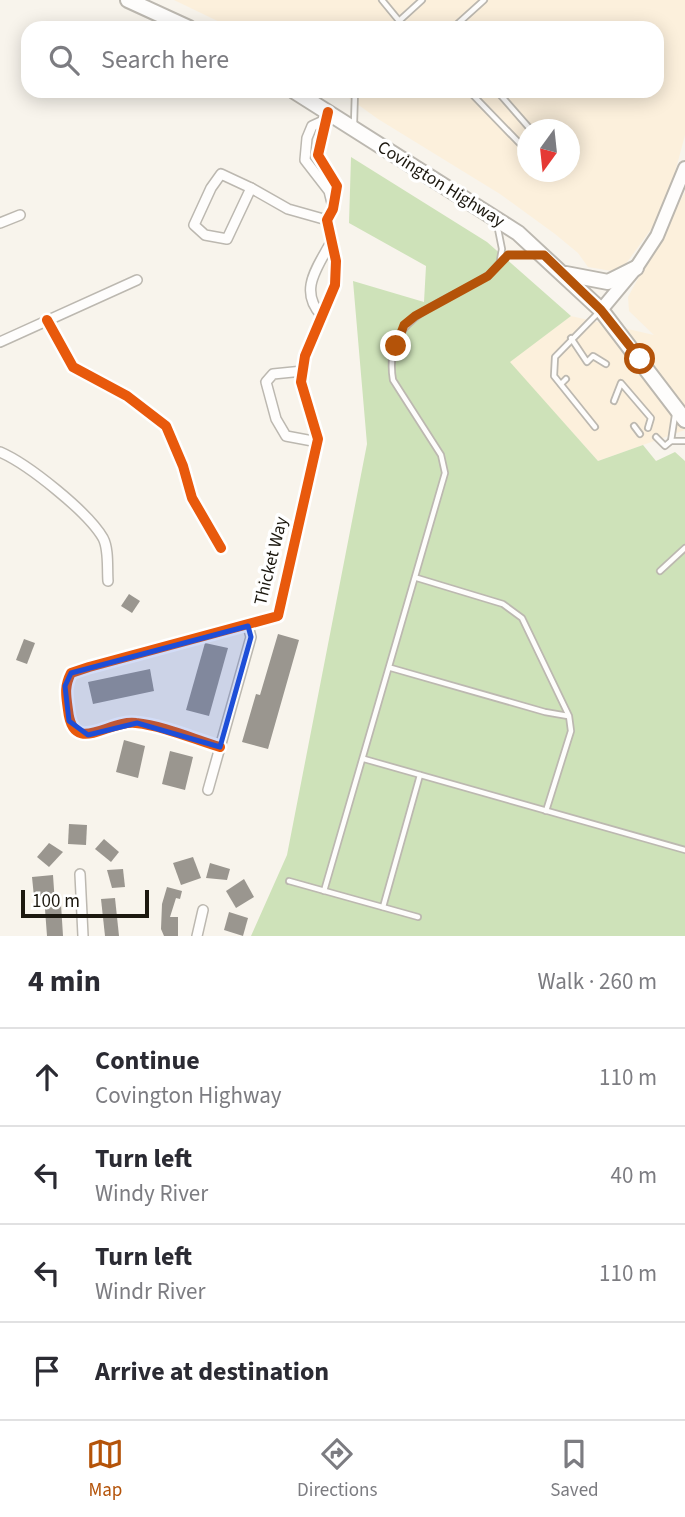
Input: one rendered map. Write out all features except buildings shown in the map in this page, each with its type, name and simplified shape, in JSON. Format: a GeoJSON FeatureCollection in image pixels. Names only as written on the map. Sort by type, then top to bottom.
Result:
{"type":"FeatureCollection","features":[{"type":"Feature","properties":{"kind":"main road"},"geometry":{"type":"LineString","coordinates":[[128,0],[144,3],[176,21]]}},
{"type":"Feature","properties":{"kind":"main road","name":"Covington Highway"},"geometry":{"type":"LineString","coordinates":[[303,98],[326,116],[354,128],[496,218],[544,255],[601,310],[680,413]]}},
{"type":"Feature","properties":{"kind":"main road"},"geometry":{"type":"LineString","coordinates":[[563,274],[600,283],[636,268]]}},
{"type":"Feature","properties":{"kind":"street"},"geometry":{"type":"LineString","coordinates":[[326,116],[312,125],[307,138],[305,160],[329,191],[333,209]]}},
{"type":"Feature","properties":{"kind":"street"},"geometry":{"type":"LineString","coordinates":[[251,188],[227,239],[205,234],[194,225],[211,188],[221,174],[251,188],[288,209],[327,220],[333,209],[337,186],[318,155],[326,116]]}},
{"type":"Feature","properties":{"kind":"street"},"geometry":{"type":"LineString","coordinates":[[601,310],[636,268],[657,236],[685,168]]}},
{"type":"Feature","properties":{"kind":"street"},"geometry":{"type":"LineString","coordinates":[[0,223],[20,215]]}},
{"type":"Feature","properties":{"kind":"street","name":"Thicket Way"},"geometry":{"type":"LineString","coordinates":[[220,747],[137,723],[123,723],[88,735],[76,732],[69,721],[65,686],[71,673],[89,667],[278,616],[317,442],[302,382],[305,356],[336,275],[327,220]]}},
{"type":"Feature","properties":{"kind":"street"},"geometry":{"type":"LineString","coordinates":[[322,316],[310,304],[309,295],[312,279],[331,242]]}},
{"type":"Feature","properties":{"kind":"street"},"geometry":{"type":"LineString","coordinates":[[0,342],[137,280]]}},
{"type":"Feature","properties":{"kind":"street"},"geometry":{"type":"LineString","coordinates":[[47,320],[74,367],[127,396],[166,426],[183,466],[192,498],[221,548]]}},
{"type":"Feature","properties":{"kind":"street"},"geometry":{"type":"LineString","coordinates":[[303,371],[273,374],[266,382],[267,393],[286,436],[317,442]]}},
{"type":"Feature","properties":{"kind":"street"},"geometry":{"type":"LineString","coordinates":[[0,452],[16,459],[92,524],[105,540],[108,581]]}},
{"type":"Feature","properties":{"kind":"street","name":"Thicket Way"},"geometry":{"type":"LineString","coordinates":[[208,790],[251,637],[248,626],[240,626]]}},
{"type":"Feature","properties":{"kind":"street"},"geometry":{"type":"LineString","coordinates":[[80,874],[83,936]]}},
{"type":"Feature","properties":{"kind":"street"},"geometry":{"type":"LineString","coordinates":[[197,936],[203,910]]}},
{"type":"Feature","properties":{"kind":"lane"},"geometry":{"type":"LineString","coordinates":[[382,0],[399,21],[422,0]]}},
{"type":"Feature","properties":{"kind":"lane"},"geometry":{"type":"LineString","coordinates":[[461,21],[484,0]]}},
{"type":"Feature","properties":{"kind":"lane"},"geometry":{"type":"LineString","coordinates":[[354,128],[355,98]]}},
{"type":"Feature","properties":{"kind":"lane"},"geometry":{"type":"LineString","coordinates":[[476,98],[517,141]]}},
{"type":"Feature","properties":{"kind":"lane"},"geometry":{"type":"LineString","coordinates":[[503,98],[521,119]]}},
{"type":"Feature","properties":{"kind":"lane"},"geometry":{"type":"LineString","coordinates":[[496,218],[502,248],[500,261]]}},
{"type":"Feature","properties":{"kind":"lane"},"geometry":{"type":"LineString","coordinates":[[324,891],[446,473],[441,455],[393,380],[390,366],[404,325],[488,276],[508,255],[544,255]]}},
{"type":"Feature","properties":{"kind":"lane"},"geometry":{"type":"LineString","coordinates":[[595,427],[555,376],[555,357],[601,310]]}},
{"type":"Feature","properties":{"kind":"lane"},"geometry":{"type":"LineString","coordinates":[[571,338],[587,362],[593,356],[606,364]]}},
{"type":"Feature","properties":{"kind":"lane"},"geometry":{"type":"LineString","coordinates":[[561,384],[566,379]]}},
{"type":"Feature","properties":{"kind":"lane"},"geometry":{"type":"LineString","coordinates":[[614,401],[621,383],[651,418],[648,428]]}},
{"type":"Feature","properties":{"kind":"lane"},"geometry":{"type":"LineString","coordinates":[[656,437],[665,446],[671,441],[680,413]]}},
{"type":"Feature","properties":{"kind":"lane"},"geometry":{"type":"LineString","coordinates":[[635,426],[640,434]]}},
{"type":"Feature","properties":{"kind":"lane"},"geometry":{"type":"LineString","coordinates":[[671,441],[685,441]]}},
{"type":"Feature","properties":{"kind":"lane"},"geometry":{"type":"LineString","coordinates":[[660,571],[685,549]]}},
{"type":"Feature","properties":{"kind":"lane"},"geometry":{"type":"LineString","coordinates":[[417,578],[503,604],[522,618],[569,716],[571,730],[546,811]]}},
{"type":"Feature","properties":{"kind":"lane"},"geometry":{"type":"LineString","coordinates":[[391,668],[545,712],[569,716]]}},
{"type":"Feature","properties":{"kind":"lane"},"geometry":{"type":"LineString","coordinates":[[364,759],[685,850]]}},
{"type":"Feature","properties":{"kind":"lane"},"geometry":{"type":"LineString","coordinates":[[383,907],[420,775]]}},
{"type":"Feature","properties":{"kind":"lane"},"geometry":{"type":"LineString","coordinates":[[289,881],[418,917]]}},
{"type":"Feature","properties":{"kind":"highlighted area"},"geometry":{"type":"Polygon","coordinates":[[[248,626],[251,637],[220,747],[137,723],[88,735],[69,721],[65,686],[71,673],[240,627],[248,626]]]}},
{"type":"Feature","properties":{"kind":"shaded area"},"geometry":{"type":"Polygon","coordinates":[[[174,0],[685,0],[685,135],[665,210],[625,265],[612,271],[588,267],[578,253],[500,194],[349,98],[664,98],[664,21],[218,21],[174,0]]]}},
{"type":"Feature","properties":{"kind":"shaded area"},"geometry":{"type":"Polygon","coordinates":[[[685,192],[685,430],[598,461],[509,362],[571,316],[654,335],[629,311],[628,297],[685,192]]]}},
{"type":"Feature","properties":{"kind":"green space"},"geometry":{"type":"Polygon","coordinates":[[[351,157],[487,242],[571,316],[510,362],[598,461],[643,445],[656,461],[675,452],[685,461],[685,936],[251,936],[287,855],[367,444],[353,281],[424,302],[426,266],[349,223],[351,157]]]}},
{"type":"Feature","properties":{"kind":"cycle path"},"geometry":{"type":"LineString","coordinates":[[220,747],[136,723],[126,723],[94,733],[77,731],[71,724],[66,687],[71,673],[278,616],[318,439],[301,382],[305,356],[335,285],[336,261],[327,220],[333,209],[337,186],[318,155],[328,112]]}},
{"type":"Feature","properties":{"kind":"cycle path"},"geometry":{"type":"LineString","coordinates":[[47,320],[73,367],[127,396],[166,426],[183,466],[192,498],[221,548]]}},
{"type":"Feature","properties":{"kind":"route"},"geometry":{"type":"LineString","coordinates":[[396,346],[404,325],[415,316],[488,276],[508,255],[544,255],[601,310],[640,359]]}}]}
